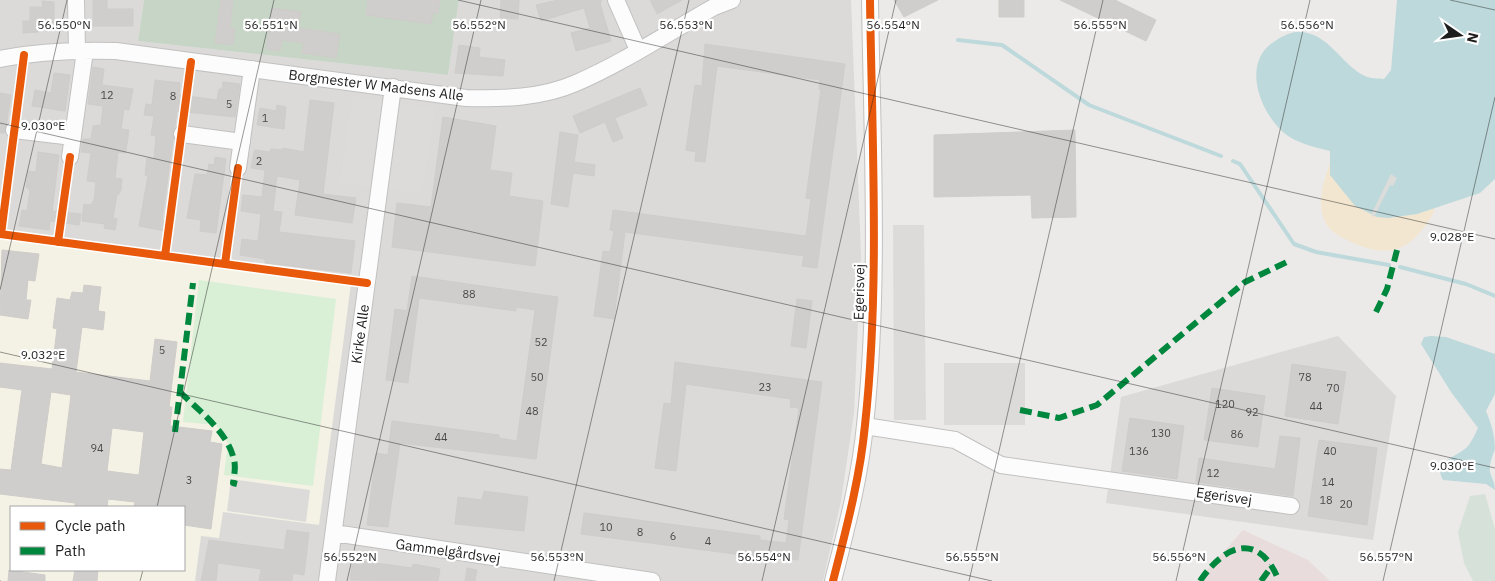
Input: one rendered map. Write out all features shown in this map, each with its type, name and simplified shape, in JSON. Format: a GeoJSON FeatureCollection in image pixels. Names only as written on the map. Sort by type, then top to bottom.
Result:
{"type":"FeatureCollection","features":[{"type":"Feature","properties":{"kind":"street"},"geometry":{"type":"LineString","coordinates":[[70,157],[81,50],[76,0]]}},
{"type":"Feature","properties":{"kind":"street"},"geometry":{"type":"LineString","coordinates":[[616,0],[638,50]]}},
{"type":"Feature","properties":{"kind":"street","name":"Borgmester W Madsens Alle"},"geometry":{"type":"LineString","coordinates":[[0,60],[28,54],[81,50],[116,51],[466,98],[504,99],[575,84],[714,7],[732,0]]}},
{"type":"Feature","properties":{"kind":"street","name":"Egerisvej"},"geometry":{"type":"LineString","coordinates":[[833,581],[851,506],[865,426],[872,279],[870,0]]}},
{"type":"Feature","properties":{"kind":"street"},"geometry":{"type":"LineString","coordinates":[[238,168],[252,69]]}},
{"type":"Feature","properties":{"kind":"street","name":"Kirke Alle"},"geometry":{"type":"LineString","coordinates":[[327,581],[393,87]]}},
{"type":"Feature","properties":{"kind":"street"},"geometry":{"type":"LineString","coordinates":[[14,130],[73,137]]}},
{"type":"Feature","properties":{"kind":"street"},"geometry":{"type":"LineString","coordinates":[[182,134],[242,142]]}},
{"type":"Feature","properties":{"kind":"street","name":"Egerisvej"},"geometry":{"type":"LineString","coordinates":[[865,426],[955,440],[968,445],[988,460],[1002,465],[1291,506]]}},
{"type":"Feature","properties":{"kind":"street","name":"Gammelgårdsvej"},"geometry":{"type":"LineString","coordinates":[[334,534],[652,581]]}},
{"type":"Feature","properties":{"kind":"shaded area"},"geometry":{"type":"Polygon","coordinates":[[[0,0],[144,0],[138,41],[448,75],[459,0],[851,0],[861,255],[854,413],[841,501],[823,581],[0,581],[0,0]]]}},
{"type":"Feature","properties":{"kind":"shaded area"},"geometry":{"type":"Polygon","coordinates":[[[353,96],[435,108],[422,194],[340,182],[353,96]]]}},
{"type":"Feature","properties":{"kind":"shaded area"},"geometry":{"type":"Polygon","coordinates":[[[893,225],[924,225],[926,420],[894,420],[893,225]]]}},
{"type":"Feature","properties":{"kind":"shaded area"},"geometry":{"type":"Polygon","coordinates":[[[0,236],[351,284],[319,525],[223,512],[219,538],[201,536],[195,581],[0,581],[0,236]]]}},
{"type":"Feature","properties":{"kind":"shaded area"},"geometry":{"type":"Polygon","coordinates":[[[1338,336],[1396,396],[1373,540],[1106,503],[1121,397],[1338,336]]]}},
{"type":"Feature","properties":{"kind":"shaded area"},"geometry":{"type":"Polygon","coordinates":[[[944,363],[1025,363],[1025,425],[944,425],[944,363]]]}},
{"type":"Feature","properties":{"kind":"shaded area"},"geometry":{"type":"Polygon","coordinates":[[[231,479],[310,490],[306,522],[227,511],[231,479]]]}},
{"type":"Feature","properties":{"kind":"shaded area"},"geometry":{"type":"Polygon","coordinates":[[[1485,494],[1495,529],[1495,581],[1473,581],[1464,563],[1458,532],[1470,496],[1485,494]]]}},
{"type":"Feature","properties":{"kind":"shaded area"},"geometry":{"type":"Polygon","coordinates":[[[1243,530],[1308,560],[1330,581],[1197,581],[1243,530]]]}},
{"type":"Feature","properties":{"kind":"sand"},"geometry":{"type":"Polygon","coordinates":[[[1330,163],[1330,175],[1388,218],[1417,214],[1435,207],[1432,215],[1417,236],[1400,248],[1381,251],[1360,246],[1345,239],[1328,226],[1322,212],[1322,191],[1330,163]]]}},
{"type":"Feature","properties":{"kind":"green space"},"geometry":{"type":"Polygon","coordinates":[[[144,0],[459,0],[448,75],[138,41],[144,0]]]}},
{"type":"Feature","properties":{"kind":"green space"},"geometry":{"type":"Polygon","coordinates":[[[199,280],[336,299],[313,486],[224,475],[228,443],[216,425],[183,422],[199,280]]]}},
{"type":"Feature","properties":{"kind":"water"},"geometry":{"type":"Polygon","coordinates":[[[1397,0],[1495,0],[1495,179],[1480,193],[1417,214],[1388,218],[1377,217],[1355,206],[1330,175],[1330,151],[1294,139],[1275,124],[1262,101],[1256,76],[1258,63],[1263,52],[1278,39],[1296,32],[1317,36],[1356,71],[1372,78],[1384,79],[1391,70],[1397,0]]]}},
{"type":"Feature","properties":{"kind":"water"},"geometry":{"type":"Polygon","coordinates":[[[1424,337],[1446,337],[1495,354],[1495,394],[1486,411],[1494,439],[1495,449],[1490,472],[1495,490],[1486,484],[1443,480],[1441,468],[1443,464],[1468,446],[1478,428],[1451,392],[1421,344],[1424,337]]]}},
{"type":"Feature","properties":{"kind":"pier"},"geometry":{"type":"Polygon","coordinates":[[[1391,174],[1397,178],[1393,186],[1390,185],[1374,217],[1371,215],[1391,174]]]}},
{"type":"Feature","properties":{"kind":"building"},"geometry":{"type":"Polygon","coordinates":[[[93,0],[107,0],[107,9],[133,9],[133,26],[93,26],[93,0]]]}},
{"type":"Feature","properties":{"kind":"building"},"geometry":{"type":"Polygon","coordinates":[[[221,0],[233,0],[230,28],[235,28],[233,45],[215,43],[221,0]]]}},
{"type":"Feature","properties":{"kind":"building"},"geometry":{"type":"Polygon","coordinates":[[[368,0],[440,0],[438,14],[433,13],[431,24],[366,15],[368,0]]]}},
{"type":"Feature","properties":{"kind":"building"},"geometry":{"type":"Polygon","coordinates":[[[501,0],[519,0],[518,19],[500,18],[501,0]]]}},
{"type":"Feature","properties":{"kind":"building"},"geometry":{"type":"Polygon","coordinates":[[[558,0],[602,0],[600,3],[611,41],[576,51],[571,33],[590,28],[584,8],[541,21],[536,5],[558,0]]]}},
{"type":"Feature","properties":{"kind":"building"},"geometry":{"type":"Polygon","coordinates":[[[650,0],[682,0],[657,14],[650,0]]]}},
{"type":"Feature","properties":{"kind":"building"},"geometry":{"type":"Polygon","coordinates":[[[894,0],[938,0],[904,17],[894,0]]]}},
{"type":"Feature","properties":{"kind":"building"},"geometry":{"type":"Polygon","coordinates":[[[999,0],[1024,0],[1024,17],[999,17],[999,0]]]}},
{"type":"Feature","properties":{"kind":"building"},"geometry":{"type":"Polygon","coordinates":[[[1060,0],[1115,0],[1156,20],[1146,41],[1060,0]]]}},
{"type":"Feature","properties":{"kind":"building"},"geometry":{"type":"Polygon","coordinates":[[[42,1],[54,2],[54,23],[38,23],[38,32],[23,33],[23,21],[30,21],[30,7],[43,7],[42,1]]]}},
{"type":"Feature","properties":{"kind":"building"},"geometry":{"type":"Polygon","coordinates":[[[272,8],[301,12],[298,28],[340,34],[336,58],[302,53],[304,43],[282,40],[280,51],[266,49],[272,8]]]}},
{"type":"Feature","properties":{"kind":"building"},"geometry":{"type":"Polygon","coordinates":[[[705,44],[845,64],[817,268],[802,266],[804,256],[625,232],[614,319],[594,316],[603,251],[610,252],[614,231],[610,230],[613,210],[806,236],[811,199],[806,198],[821,89],[819,89],[820,80],[717,66],[705,162],[695,161],[696,152],[686,150],[695,85],[702,86],[705,44]]]}},
{"type":"Feature","properties":{"kind":"building"},"geometry":{"type":"Polygon","coordinates":[[[459,45],[480,48],[479,57],[505,60],[503,76],[455,73],[459,45]]]}},
{"type":"Feature","properties":{"kind":"building"},"geometry":{"type":"Polygon","coordinates":[[[93,67],[104,69],[102,85],[133,89],[129,110],[124,109],[121,129],[129,130],[126,150],[125,153],[118,152],[115,178],[122,179],[113,218],[117,219],[115,230],[104,228],[105,224],[82,221],[84,204],[91,205],[94,200],[96,182],[87,181],[91,153],[81,152],[83,139],[91,139],[93,126],[101,125],[103,106],[88,104],[93,67]]]}},
{"type":"Feature","properties":{"kind":"building"},"geometry":{"type":"Polygon","coordinates":[[[54,73],[70,75],[65,111],[32,106],[35,90],[51,93],[54,73]]]}},
{"type":"Feature","properties":{"kind":"building"},"geometry":{"type":"Polygon","coordinates":[[[155,80],[180,83],[179,95],[217,100],[219,89],[222,89],[223,82],[240,84],[235,117],[177,111],[162,220],[166,221],[165,231],[139,226],[148,176],[145,175],[147,158],[154,159],[156,136],[151,135],[154,116],[144,115],[146,104],[152,105],[155,80]]]}},
{"type":"Feature","properties":{"kind":"building"},"geometry":{"type":"Polygon","coordinates":[[[640,88],[647,105],[615,118],[623,138],[613,142],[605,122],[580,133],[573,116],[640,88]]]}},
{"type":"Feature","properties":{"kind":"building"},"geometry":{"type":"Polygon","coordinates":[[[0,93],[11,95],[5,133],[0,133],[0,93]]]}},
{"type":"Feature","properties":{"kind":"building"},"geometry":{"type":"Polygon","coordinates":[[[310,100],[334,103],[323,194],[356,198],[352,223],[295,215],[300,180],[277,176],[273,211],[282,212],[279,232],[355,241],[351,273],[265,263],[265,259],[240,255],[242,239],[258,241],[261,214],[241,211],[243,195],[262,197],[265,170],[251,168],[254,152],[255,150],[270,152],[271,149],[282,150],[283,148],[304,152],[310,100]]]}},
{"type":"Feature","properties":{"kind":"building"},"geometry":{"type":"Polygon","coordinates":[[[277,105],[286,107],[284,129],[257,125],[260,108],[276,111],[277,105]]]}},
{"type":"Feature","properties":{"kind":"building"},"geometry":{"type":"Polygon","coordinates":[[[443,117],[496,126],[490,170],[512,173],[509,196],[543,201],[535,266],[392,247],[397,203],[431,207],[443,117]]]}},
{"type":"Feature","properties":{"kind":"building"},"geometry":{"type":"Polygon","coordinates":[[[1075,130],[1076,217],[1032,218],[1031,195],[934,197],[934,135],[1075,130]]]}},
{"type":"Feature","properties":{"kind":"building"},"geometry":{"type":"Polygon","coordinates":[[[560,132],[578,135],[574,162],[595,165],[594,176],[573,173],[568,207],[551,204],[560,132]]]}},
{"type":"Feature","properties":{"kind":"building"},"geometry":{"type":"Polygon","coordinates":[[[38,152],[59,155],[52,211],[81,214],[79,225],[50,221],[49,230],[19,226],[22,210],[27,211],[30,190],[26,187],[28,171],[36,172],[38,152]]]}},
{"type":"Feature","properties":{"kind":"building"},"geometry":{"type":"Polygon","coordinates":[[[215,157],[226,159],[216,233],[200,231],[201,220],[187,218],[195,174],[207,175],[209,164],[214,165],[215,157]]]}},
{"type":"Feature","properties":{"kind":"building"},"geometry":{"type":"Polygon","coordinates":[[[2,250],[39,254],[35,281],[28,280],[26,300],[31,300],[28,319],[0,315],[2,250]]]}},
{"type":"Feature","properties":{"kind":"building"},"geometry":{"type":"Polygon","coordinates":[[[412,276],[558,297],[536,459],[400,443],[388,527],[367,525],[376,453],[388,455],[392,421],[499,435],[499,438],[517,441],[535,310],[516,307],[516,311],[419,298],[408,383],[386,380],[395,309],[407,311],[412,276]]]}},
{"type":"Feature","properties":{"kind":"building"},"geometry":{"type":"Polygon","coordinates":[[[84,285],[101,287],[98,311],[105,312],[103,330],[82,327],[76,372],[150,381],[155,339],[177,342],[169,407],[172,407],[170,426],[212,431],[210,442],[222,444],[211,529],[185,525],[185,506],[134,506],[135,502],[108,499],[107,506],[75,506],[75,503],[0,494],[0,469],[11,470],[22,390],[0,387],[0,363],[52,369],[57,329],[53,328],[57,298],[70,300],[72,292],[83,293],[84,285]],[[51,392],[41,464],[62,468],[71,395],[51,392]],[[112,428],[107,471],[139,475],[144,432],[112,428]]]}},
{"type":"Feature","properties":{"kind":"building"},"geometry":{"type":"Polygon","coordinates":[[[797,299],[812,301],[806,348],[791,346],[797,299]]]}},
{"type":"Feature","properties":{"kind":"building"},"geometry":{"type":"Polygon","coordinates":[[[675,362],[822,382],[798,560],[758,555],[758,557],[581,534],[584,513],[760,536],[760,540],[786,543],[789,520],[784,519],[799,408],[790,407],[791,399],[686,384],[676,471],[655,468],[664,403],[671,404],[675,362]]]}},
{"type":"Feature","properties":{"kind":"building"},"geometry":{"type":"Polygon","coordinates":[[[1292,364],[1346,372],[1338,424],[1285,416],[1292,364]]]}},
{"type":"Feature","properties":{"kind":"building"},"geometry":{"type":"Polygon","coordinates":[[[1212,388],[1265,396],[1258,447],[1204,440],[1212,388]]]}},
{"type":"Feature","properties":{"kind":"building"},"geometry":{"type":"Polygon","coordinates":[[[1130,418],[1184,426],[1177,479],[1122,471],[1130,418]]]}},
{"type":"Feature","properties":{"kind":"building"},"geometry":{"type":"Polygon","coordinates":[[[1280,436],[1300,438],[1293,496],[1196,482],[1199,458],[1275,469],[1280,436]]]}},
{"type":"Feature","properties":{"kind":"building"},"geometry":{"type":"Polygon","coordinates":[[[1319,440],[1377,448],[1367,525],[1308,516],[1319,440]]]}},
{"type":"Feature","properties":{"kind":"building"},"geometry":{"type":"Polygon","coordinates":[[[484,491],[528,497],[524,531],[455,524],[458,497],[482,500],[484,491]]]}},
{"type":"Feature","properties":{"kind":"building"},"geometry":{"type":"Polygon","coordinates":[[[287,530],[309,533],[304,575],[293,573],[292,581],[259,581],[261,569],[218,563],[216,581],[201,581],[209,540],[284,550],[287,530]]]}},
{"type":"Feature","properties":{"kind":"building"},"geometry":{"type":"Polygon","coordinates":[[[353,560],[412,568],[413,564],[440,569],[438,581],[350,580],[353,560]]]}},
{"type":"Feature","properties":{"kind":"building"},"geometry":{"type":"Polygon","coordinates":[[[467,568],[477,570],[475,581],[465,581],[467,568]]]}},
{"type":"Feature","properties":{"kind":"building"},"geometry":{"type":"Polygon","coordinates":[[[9,570],[45,575],[45,581],[8,581],[9,570]]]}},
{"type":"Feature","properties":{"kind":"building"},"geometry":{"type":"Polygon","coordinates":[[[75,571],[98,571],[97,581],[73,581],[75,571]]]}},
{"type":"Feature","properties":{"kind":"waterway"},"geometry":{"type":"LineString","coordinates":[[958,40],[1002,45],[1089,105],[1221,156]]}},
{"type":"Feature","properties":{"kind":"waterway"},"geometry":{"type":"LineString","coordinates":[[1233,161],[1240,164],[1294,244],[1316,252],[1389,265]]}},
{"type":"Feature","properties":{"kind":"waterway"},"geometry":{"type":"LineString","coordinates":[[1400,267],[1466,284],[1495,296]]}},
{"type":"Feature","properties":{"kind":"marked path"},"geometry":{"type":"LineString","coordinates":[[1376,312],[1387,289],[1397,250]]}},
{"type":"Feature","properties":{"kind":"marked path"},"geometry":{"type":"LineString","coordinates":[[1020,410],[1059,418],[1097,405],[1245,282],[1291,260]]}},
{"type":"Feature","properties":{"kind":"marked path"},"geometry":{"type":"LineString","coordinates":[[175,432],[193,283]]}},
{"type":"Feature","properties":{"kind":"marked path"},"geometry":{"type":"LineString","coordinates":[[180,392],[212,423],[226,440],[235,463],[233,483],[237,484]]}},
{"type":"Feature","properties":{"kind":"marked path"},"geometry":{"type":"LineString","coordinates":[[1200,581],[1220,558],[1241,548],[1252,549],[1262,555],[1271,565],[1279,581]]}},
{"type":"Feature","properties":{"kind":"marked path"},"geometry":{"type":"LineString","coordinates":[[1261,581],[1272,566]]}},
{"type":"Feature","properties":{"kind":"cycle path"},"geometry":{"type":"LineString","coordinates":[[833,581],[860,465],[870,373],[874,267],[870,0]]}},
{"type":"Feature","properties":{"kind":"cycle path"},"geometry":{"type":"LineString","coordinates":[[1,234],[24,55]]}},
{"type":"Feature","properties":{"kind":"cycle path"},"geometry":{"type":"LineString","coordinates":[[165,256],[191,62]]}},
{"type":"Feature","properties":{"kind":"cycle path"},"geometry":{"type":"LineString","coordinates":[[58,242],[70,157]]}},
{"type":"Feature","properties":{"kind":"cycle path"},"geometry":{"type":"LineString","coordinates":[[225,264],[238,168]]}},
{"type":"Feature","properties":{"kind":"cycle path"},"geometry":{"type":"LineString","coordinates":[[0,234],[367,283]]}}]}
